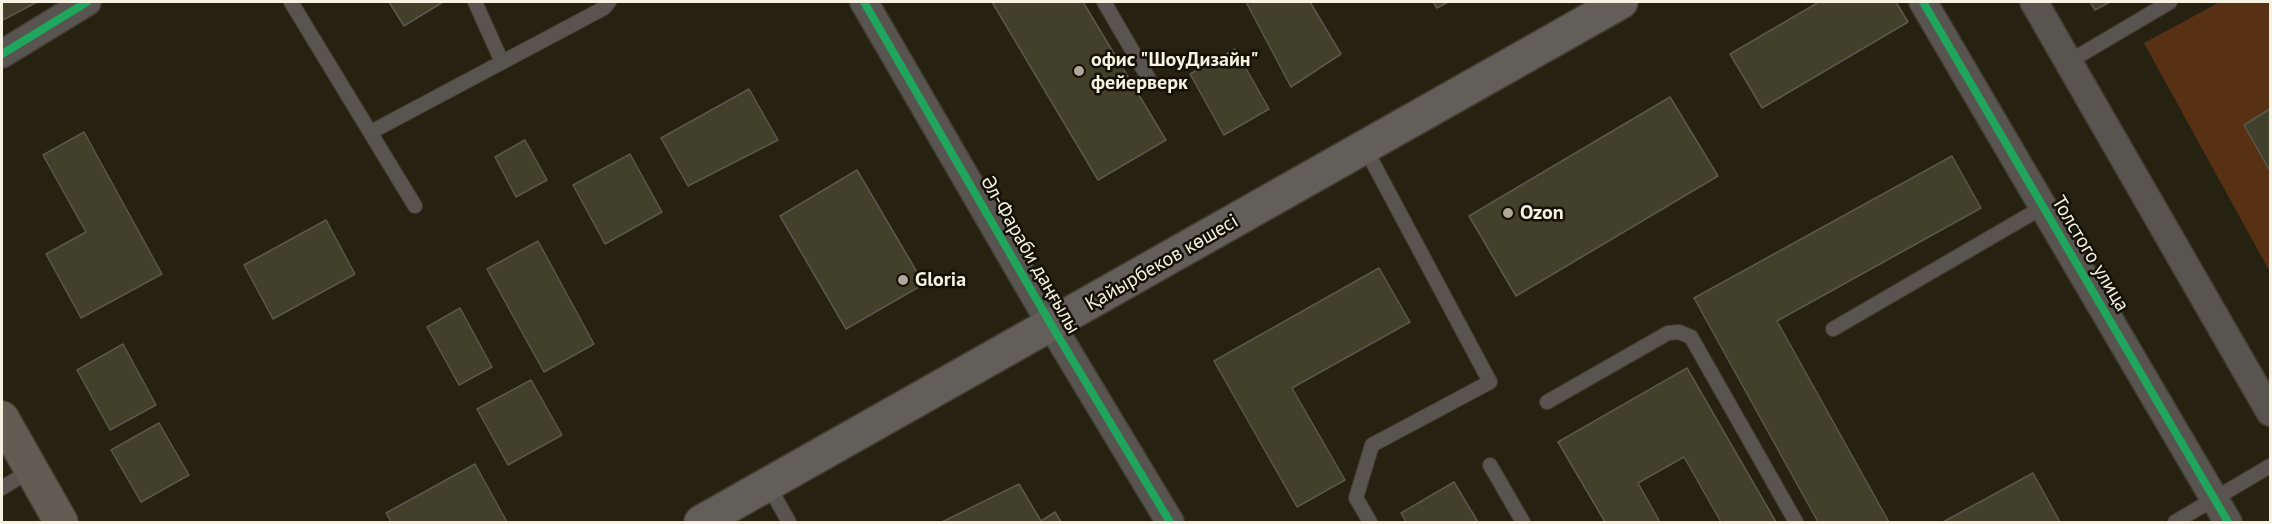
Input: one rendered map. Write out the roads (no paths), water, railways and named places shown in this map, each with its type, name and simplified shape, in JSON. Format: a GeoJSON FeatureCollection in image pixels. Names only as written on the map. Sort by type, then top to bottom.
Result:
{"type":"FeatureCollection","features":[{"type":"Feature","properties":{"kind":"main road","name":"Қайырбеков көшесі"},"geometry":{"type":"LineString","coordinates":[[701,522],[1052,326],[1621,2]]}},
{"type":"Feature","properties":{"kind":"main road"},"geometry":{"type":"LineString","coordinates":[[2,418],[61,522]]}},
{"type":"Feature","properties":{"kind":"street"},"geometry":{"type":"LineString","coordinates":[[2,54],[87,2]]}},
{"type":"Feature","properties":{"kind":"street","name":"Әл-Фараби даңғылы"},"geometry":{"type":"LineString","coordinates":[[864,2],[1052,326],[1170,522]]}},
{"type":"Feature","properties":{"kind":"street","name":"Толстого улица"},"geometry":{"type":"LineString","coordinates":[[1923,2],[2228,522]]}},
{"type":"Feature","properties":{"kind":"street"},"geometry":{"type":"LineString","coordinates":[[2034,2],[2271,412]]}},
{"type":"Feature","properties":{"kind":"lane"},"geometry":{"type":"LineString","coordinates":[[291,2],[415,206]]}},
{"type":"Feature","properties":{"kind":"lane"},"geometry":{"type":"LineString","coordinates":[[475,2],[502,62]]}},
{"type":"Feature","properties":{"kind":"lane"},"geometry":{"type":"LineString","coordinates":[[371,132],[604,8],[609,2]]}},
{"type":"Feature","properties":{"kind":"lane"},"geometry":{"type":"LineString","coordinates":[[1104,2],[1149,79]]}},
{"type":"Feature","properties":{"kind":"lane"},"geometry":{"type":"LineString","coordinates":[[2070,61],[2170,2]]}},
{"type":"Feature","properties":{"kind":"lane"},"geometry":{"type":"LineString","coordinates":[[1365,148],[1490,382],[1372,445],[1356,498],[1370,522]]}},
{"type":"Feature","properties":{"kind":"lane"},"geometry":{"type":"LineString","coordinates":[[1833,329],[2043,207]]}},
{"type":"Feature","properties":{"kind":"lane"},"geometry":{"type":"LineString","coordinates":[[1547,402],[1668,333],[1679,332],[1691,338],[1796,522]]}},
{"type":"Feature","properties":{"kind":"lane"},"geometry":{"type":"LineString","coordinates":[[1490,465],[1523,522]]}},
{"type":"Feature","properties":{"kind":"lane"},"geometry":{"type":"LineString","coordinates":[[2175,522],[2271,466]]}},
{"type":"Feature","properties":{"kind":"lane"},"geometry":{"type":"LineString","coordinates":[[2,488],[31,470]]}},
{"type":"Feature","properties":{"kind":"lane"},"geometry":{"type":"LineString","coordinates":[[768,485],[789,522]]}},
{"type":"Feature","properties":{"kind":"place","name":"офис \"ШоуДизайн\" фейерверк"},"geometry":{"type":"Point","coordinates":[1079,71]}},
{"type":"Feature","properties":{"kind":"place","name":"Ozon"},"geometry":{"type":"Point","coordinates":[1508,213]}},
{"type":"Feature","properties":{"kind":"place","name":"Gloria"},"geometry":{"type":"Point","coordinates":[903,280]}}]}
